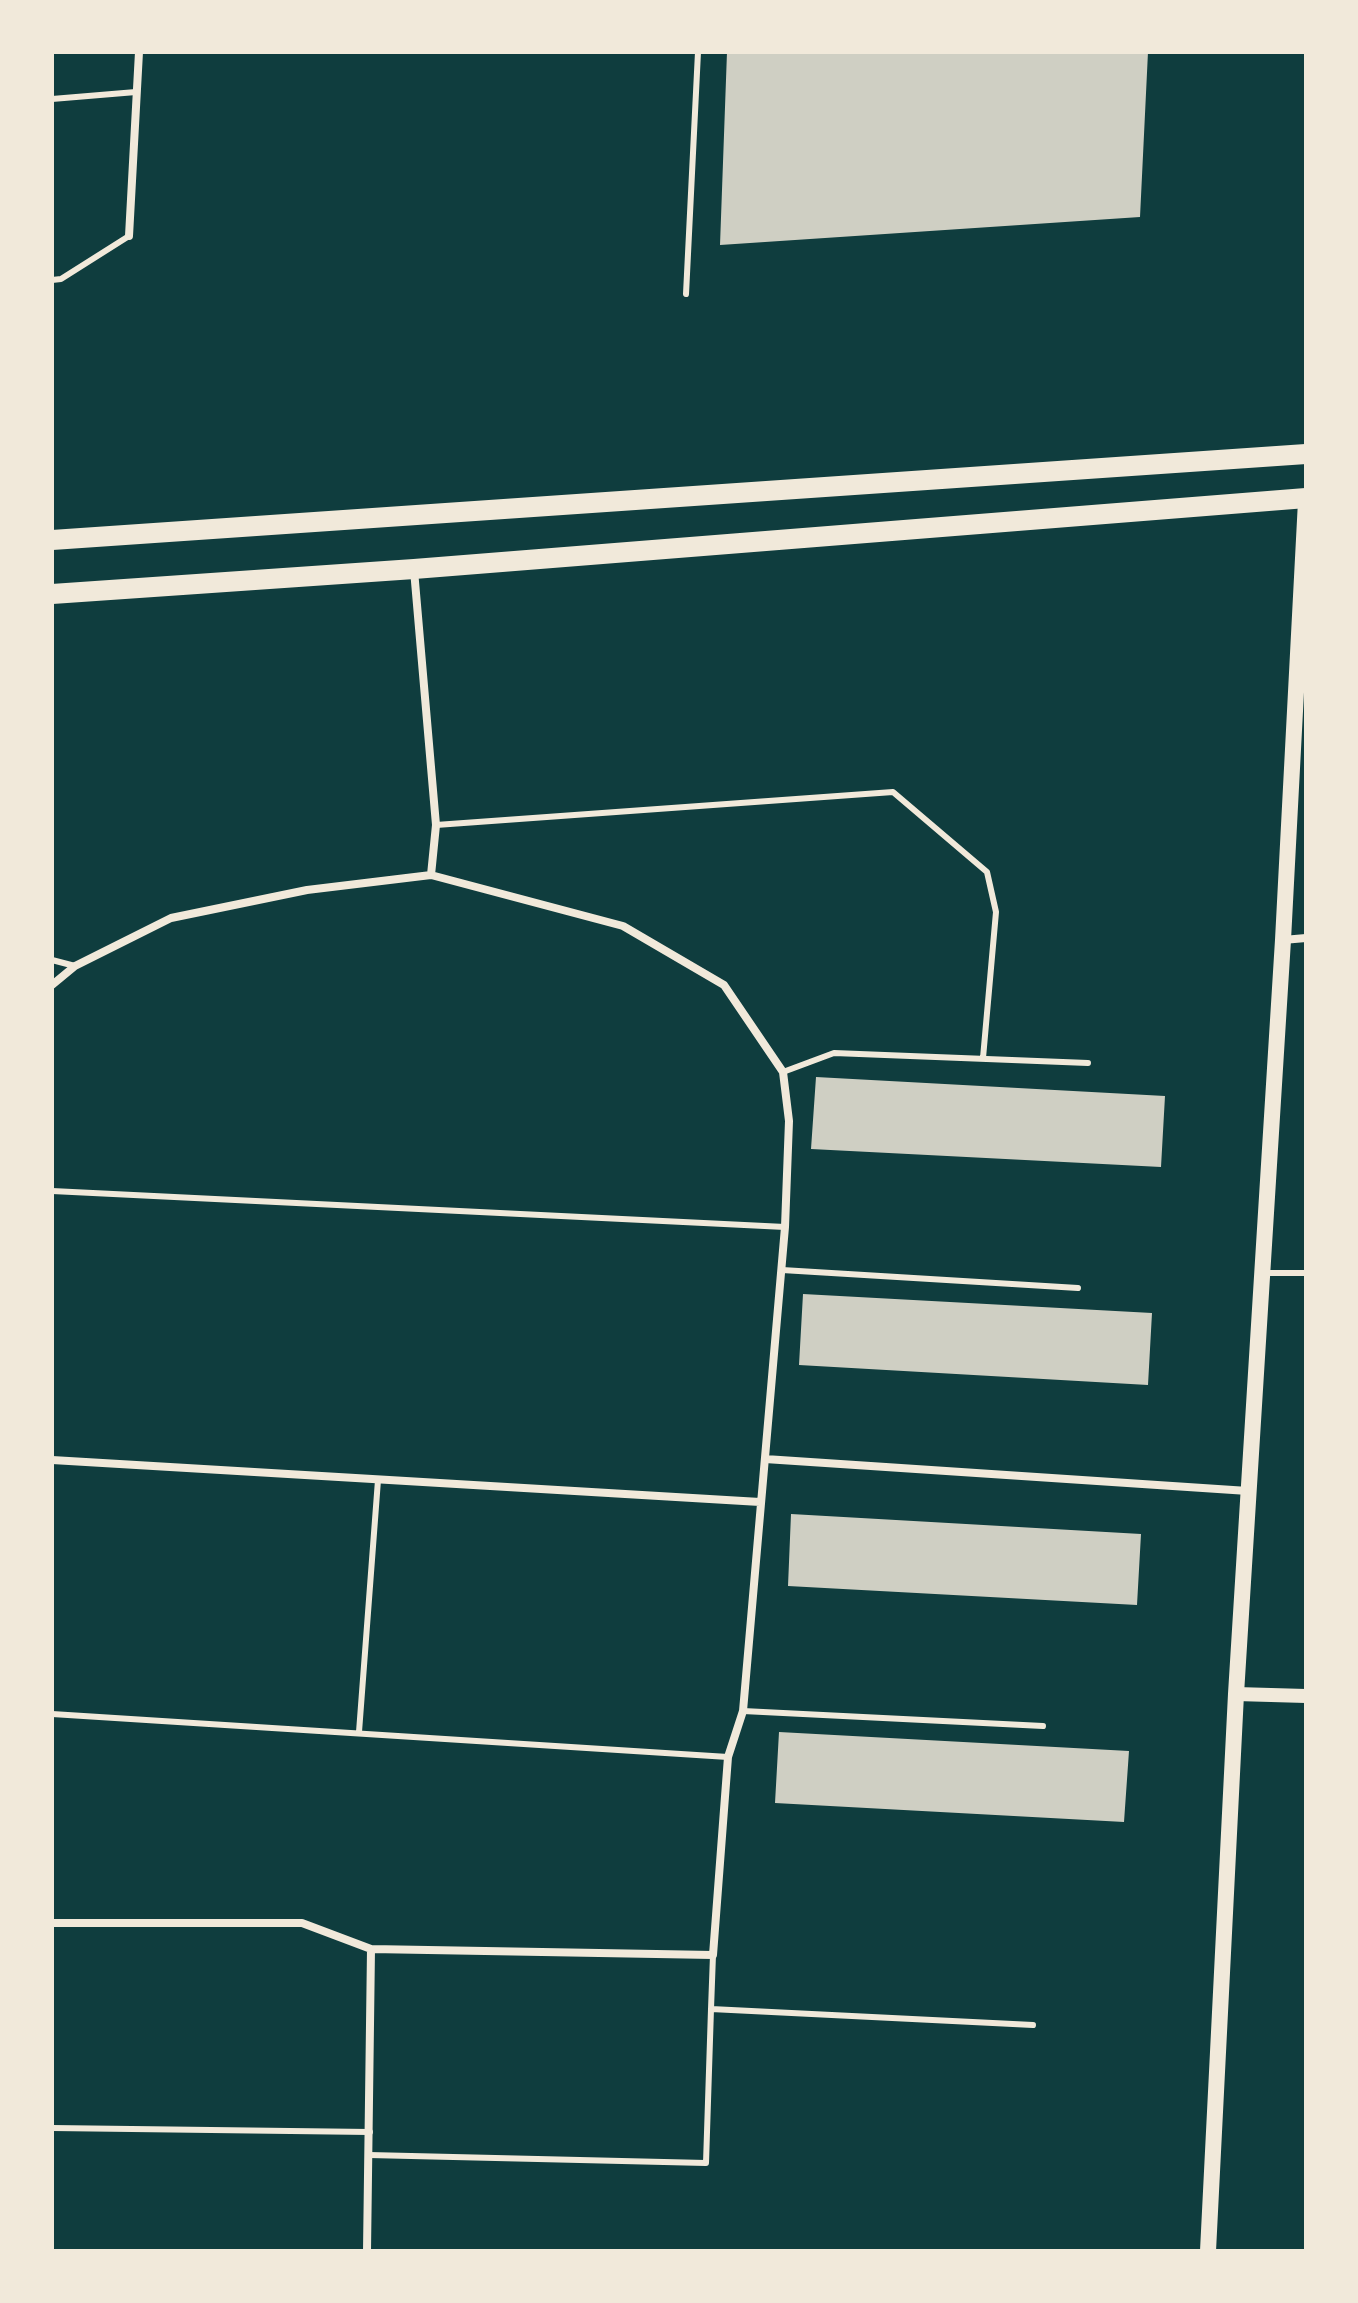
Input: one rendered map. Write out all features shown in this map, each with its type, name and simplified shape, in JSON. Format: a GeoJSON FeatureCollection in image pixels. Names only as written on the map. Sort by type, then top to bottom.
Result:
{"type":"FeatureCollection","features":[{"type":"Feature","properties":{"kind":"main road"},"geometry":{"type":"LineString","coordinates":[[52,540],[1306,454]]}},
{"type":"Feature","properties":{"kind":"main road"},"geometry":{"type":"LineString","coordinates":[[52,594],[1306,500],[1283,940],[1236,1694],[1208,2251]]}},
{"type":"Feature","properties":{"kind":"street"},"geometry":{"type":"LineString","coordinates":[[129,236],[139,52]]}},
{"type":"Feature","properties":{"kind":"street"},"geometry":{"type":"LineString","coordinates":[[414,569],[436,825],[431,875]]}},
{"type":"Feature","properties":{"kind":"street"},"geometry":{"type":"LineString","coordinates":[[52,985],[75,966],[171,918],[307,890],[431,875],[623,926],[724,985],[783,1072],[789,1121],[782,1270],[743,1711],[728,1757],[713,1955],[371,1949],[302,1923],[52,1923]]}},
{"type":"Feature","properties":{"kind":"street"},"geometry":{"type":"LineString","coordinates":[[1283,940],[1306,938]]}},
{"type":"Feature","properties":{"kind":"street"},"geometry":{"type":"LineString","coordinates":[[765,1459],[1248,1491]]}},
{"type":"Feature","properties":{"kind":"street"},"geometry":{"type":"LineString","coordinates":[[52,1460],[760,1502]]}},
{"type":"Feature","properties":{"kind":"street"},"geometry":{"type":"LineString","coordinates":[[1236,1694],[1306,1696]]}},
{"type":"Feature","properties":{"kind":"street"},"geometry":{"type":"LineString","coordinates":[[367,2251],[371,1949]]}},
{"type":"Feature","properties":{"kind":"lane"},"geometry":{"type":"LineString","coordinates":[[686,294],[698,52]]}},
{"type":"Feature","properties":{"kind":"lane"},"geometry":{"type":"LineString","coordinates":[[52,99],[136,92]]}},
{"type":"Feature","properties":{"kind":"lane"},"geometry":{"type":"LineString","coordinates":[[52,280],[61,279],[129,236]]}},
{"type":"Feature","properties":{"kind":"lane"},"geometry":{"type":"LineString","coordinates":[[436,825],[893,792],[987,872],[996,912],[983,1058]]}},
{"type":"Feature","properties":{"kind":"lane"},"geometry":{"type":"LineString","coordinates":[[52,960],[75,966]]}},
{"type":"Feature","properties":{"kind":"lane"},"geometry":{"type":"LineString","coordinates":[[783,1072],[834,1053],[1088,1063]]}},
{"type":"Feature","properties":{"kind":"lane"},"geometry":{"type":"LineString","coordinates":[[52,1191],[785,1227]]}},
{"type":"Feature","properties":{"kind":"lane"},"geometry":{"type":"LineString","coordinates":[[782,1270],[1078,1288]]}},
{"type":"Feature","properties":{"kind":"lane"},"geometry":{"type":"LineString","coordinates":[[1262,1273],[1306,1273]]}},
{"type":"Feature","properties":{"kind":"lane"},"geometry":{"type":"LineString","coordinates":[[359,1732],[378,1480]]}},
{"type":"Feature","properties":{"kind":"lane"},"geometry":{"type":"LineString","coordinates":[[743,1711],[1043,1726]]}},
{"type":"Feature","properties":{"kind":"lane"},"geometry":{"type":"LineString","coordinates":[[52,1714],[728,1757]]}},
{"type":"Feature","properties":{"kind":"lane"},"geometry":{"type":"LineString","coordinates":[[369,2155],[706,2163],[713,1955]]}},
{"type":"Feature","properties":{"kind":"lane"},"geometry":{"type":"LineString","coordinates":[[711,2009],[1033,2025]]}},
{"type":"Feature","properties":{"kind":"lane"},"geometry":{"type":"LineString","coordinates":[[52,2128],[370,2132]]}},
{"type":"Feature","properties":{"kind":"building"},"geometry":{"type":"Polygon","coordinates":[[[727,52],[1148,52],[1140,217],[720,245],[727,52]]]}},
{"type":"Feature","properties":{"kind":"building"},"geometry":{"type":"Polygon","coordinates":[[[816,1077],[1165,1096],[1161,1167],[811,1149],[816,1077]]]}},
{"type":"Feature","properties":{"kind":"building"},"geometry":{"type":"Polygon","coordinates":[[[803,1294],[1152,1313],[1148,1385],[799,1365],[803,1294]]]}},
{"type":"Feature","properties":{"kind":"building"},"geometry":{"type":"Polygon","coordinates":[[[791,1514],[1141,1534],[1137,1605],[788,1586],[791,1514]]]}},
{"type":"Feature","properties":{"kind":"building"},"geometry":{"type":"Polygon","coordinates":[[[779,1732],[1129,1751],[1124,1822],[775,1803],[779,1732]]]}}]}
